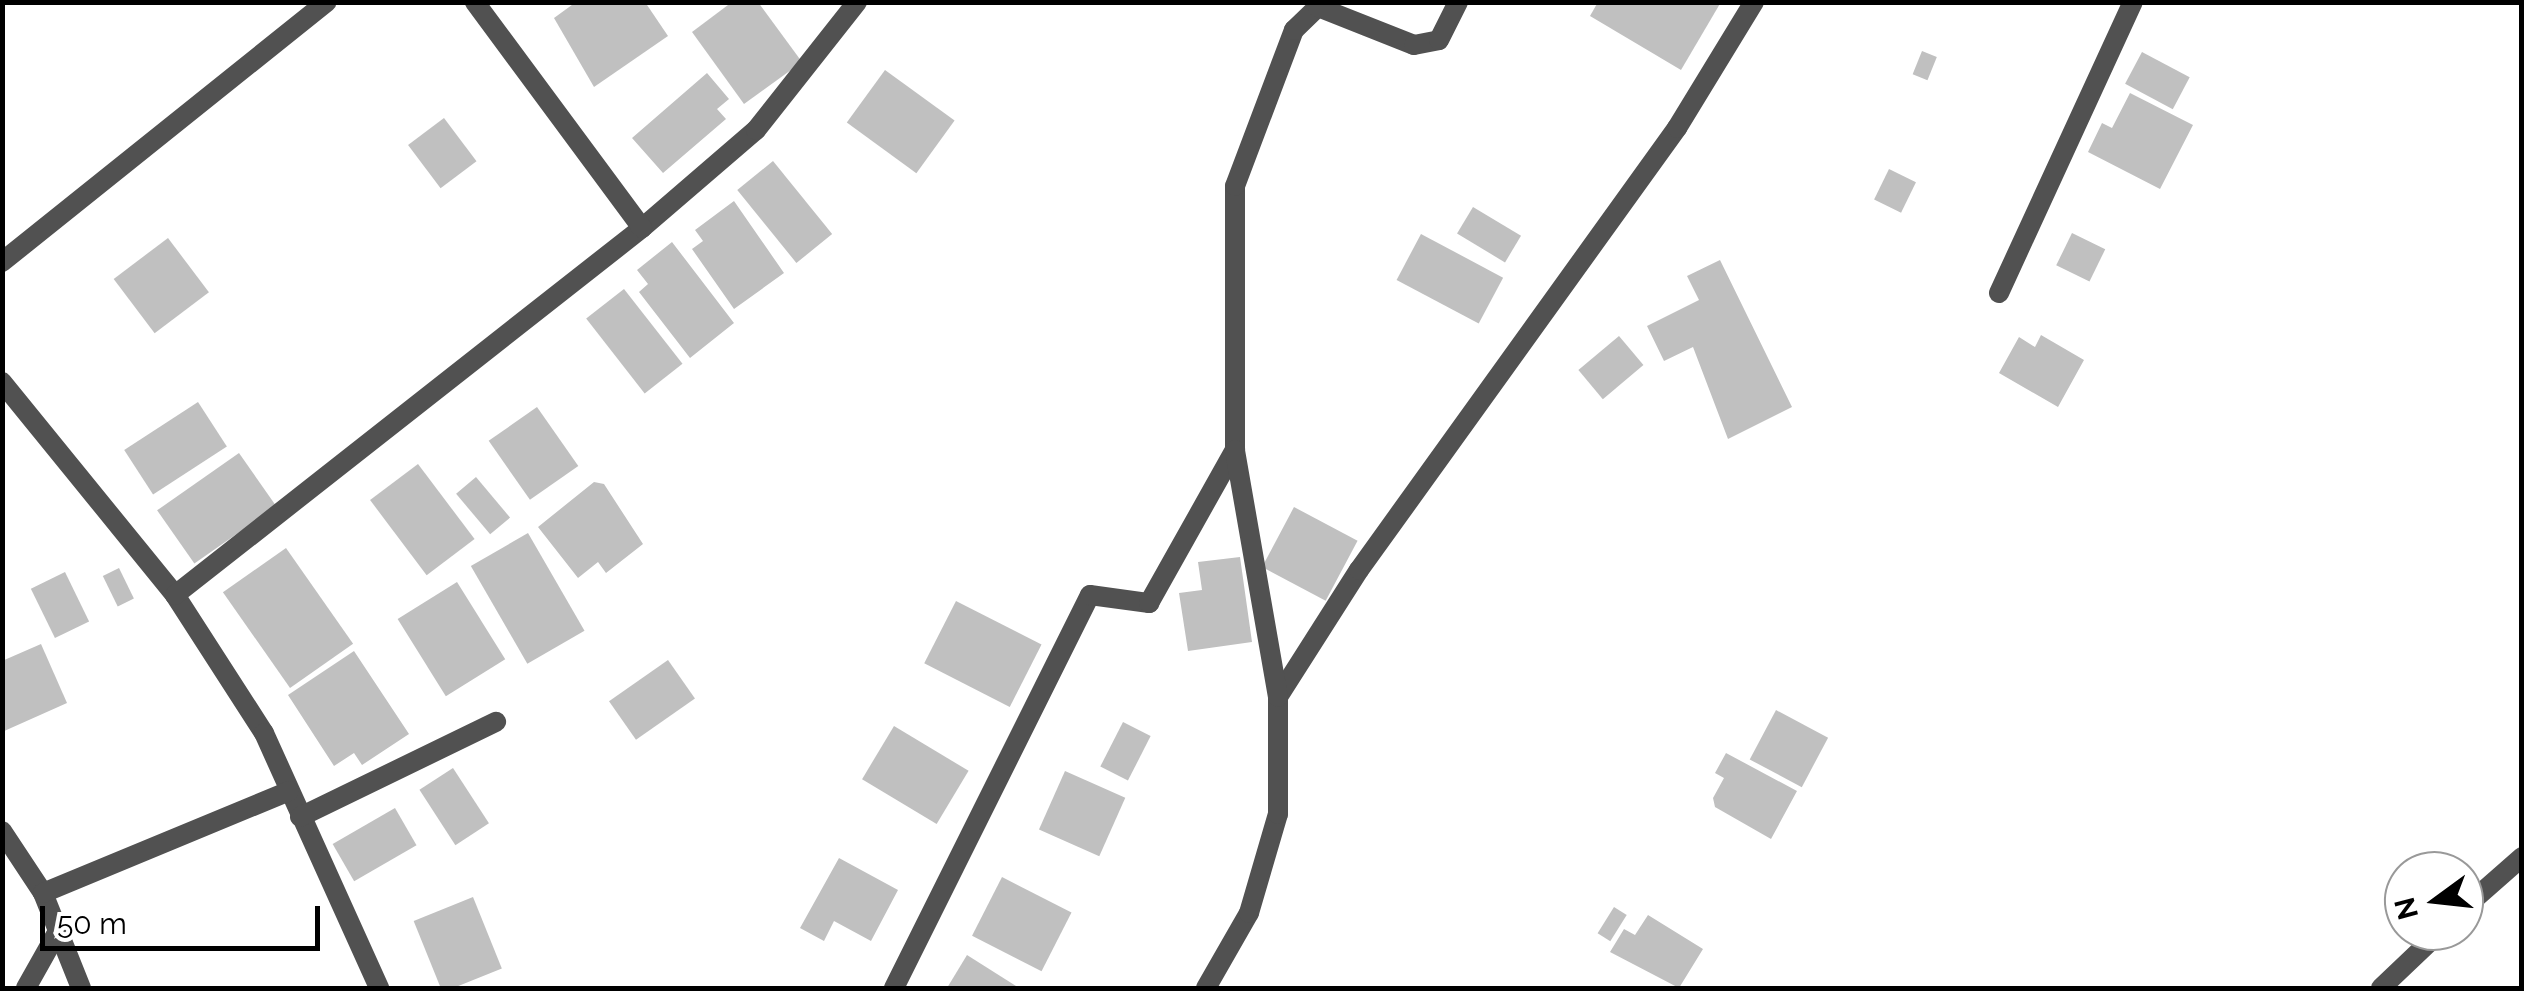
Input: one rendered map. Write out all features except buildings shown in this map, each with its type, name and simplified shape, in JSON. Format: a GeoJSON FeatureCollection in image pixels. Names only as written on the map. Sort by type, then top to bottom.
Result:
{"type":"FeatureCollection","features":[{"type":"Feature","properties":{"kind":"street"},"geometry":{"type":"LineString","coordinates":[[2,262],[328,2]]}},
{"type":"Feature","properties":{"kind":"street"},"geometry":{"type":"LineString","coordinates":[[475,2],[642,228]]}},
{"type":"Feature","properties":{"kind":"street"},"geometry":{"type":"LineString","coordinates":[[176,595],[642,228],[756,130],[857,2]]}},
{"type":"Feature","properties":{"kind":"street"},"geometry":{"type":"LineString","coordinates":[[1206,988],[1249,912],[1278,814],[1278,697],[1236,450],[1235,186],[1294,30],[1318,7],[1414,45],[1439,40],[1458,2]]}},
{"type":"Feature","properties":{"kind":"street"},"geometry":{"type":"LineString","coordinates":[[1278,697],[1359,570],[1677,128],[1754,2]]}},
{"type":"Feature","properties":{"kind":"street"},"geometry":{"type":"LineString","coordinates":[[1998,294],[2133,2]]}},
{"type":"Feature","properties":{"kind":"street"},"geometry":{"type":"LineString","coordinates":[[2,382],[176,595],[264,732],[380,988]]}},
{"type":"Feature","properties":{"kind":"street"},"geometry":{"type":"LineString","coordinates":[[894,988],[1090,595],[1150,603],[1236,450]]}},
{"type":"Feature","properties":{"kind":"street"},"geometry":{"type":"LineString","coordinates":[[300,817],[496,722]]}},
{"type":"Feature","properties":{"kind":"street"},"geometry":{"type":"LineString","coordinates":[[43,893],[289,790]]}},
{"type":"Feature","properties":{"kind":"street"},"geometry":{"type":"LineString","coordinates":[[2,831],[43,893],[81,988]]}},
{"type":"Feature","properties":{"kind":"street"},"geometry":{"type":"LineString","coordinates":[[2484,890],[2522,857]]}},
{"type":"Feature","properties":{"kind":"street"},"geometry":{"type":"LineString","coordinates":[[26,988],[58,931]]}},
{"type":"Feature","properties":{"kind":"street"},"geometry":{"type":"LineString","coordinates":[[2381,988],[2419,951]]}}]}
